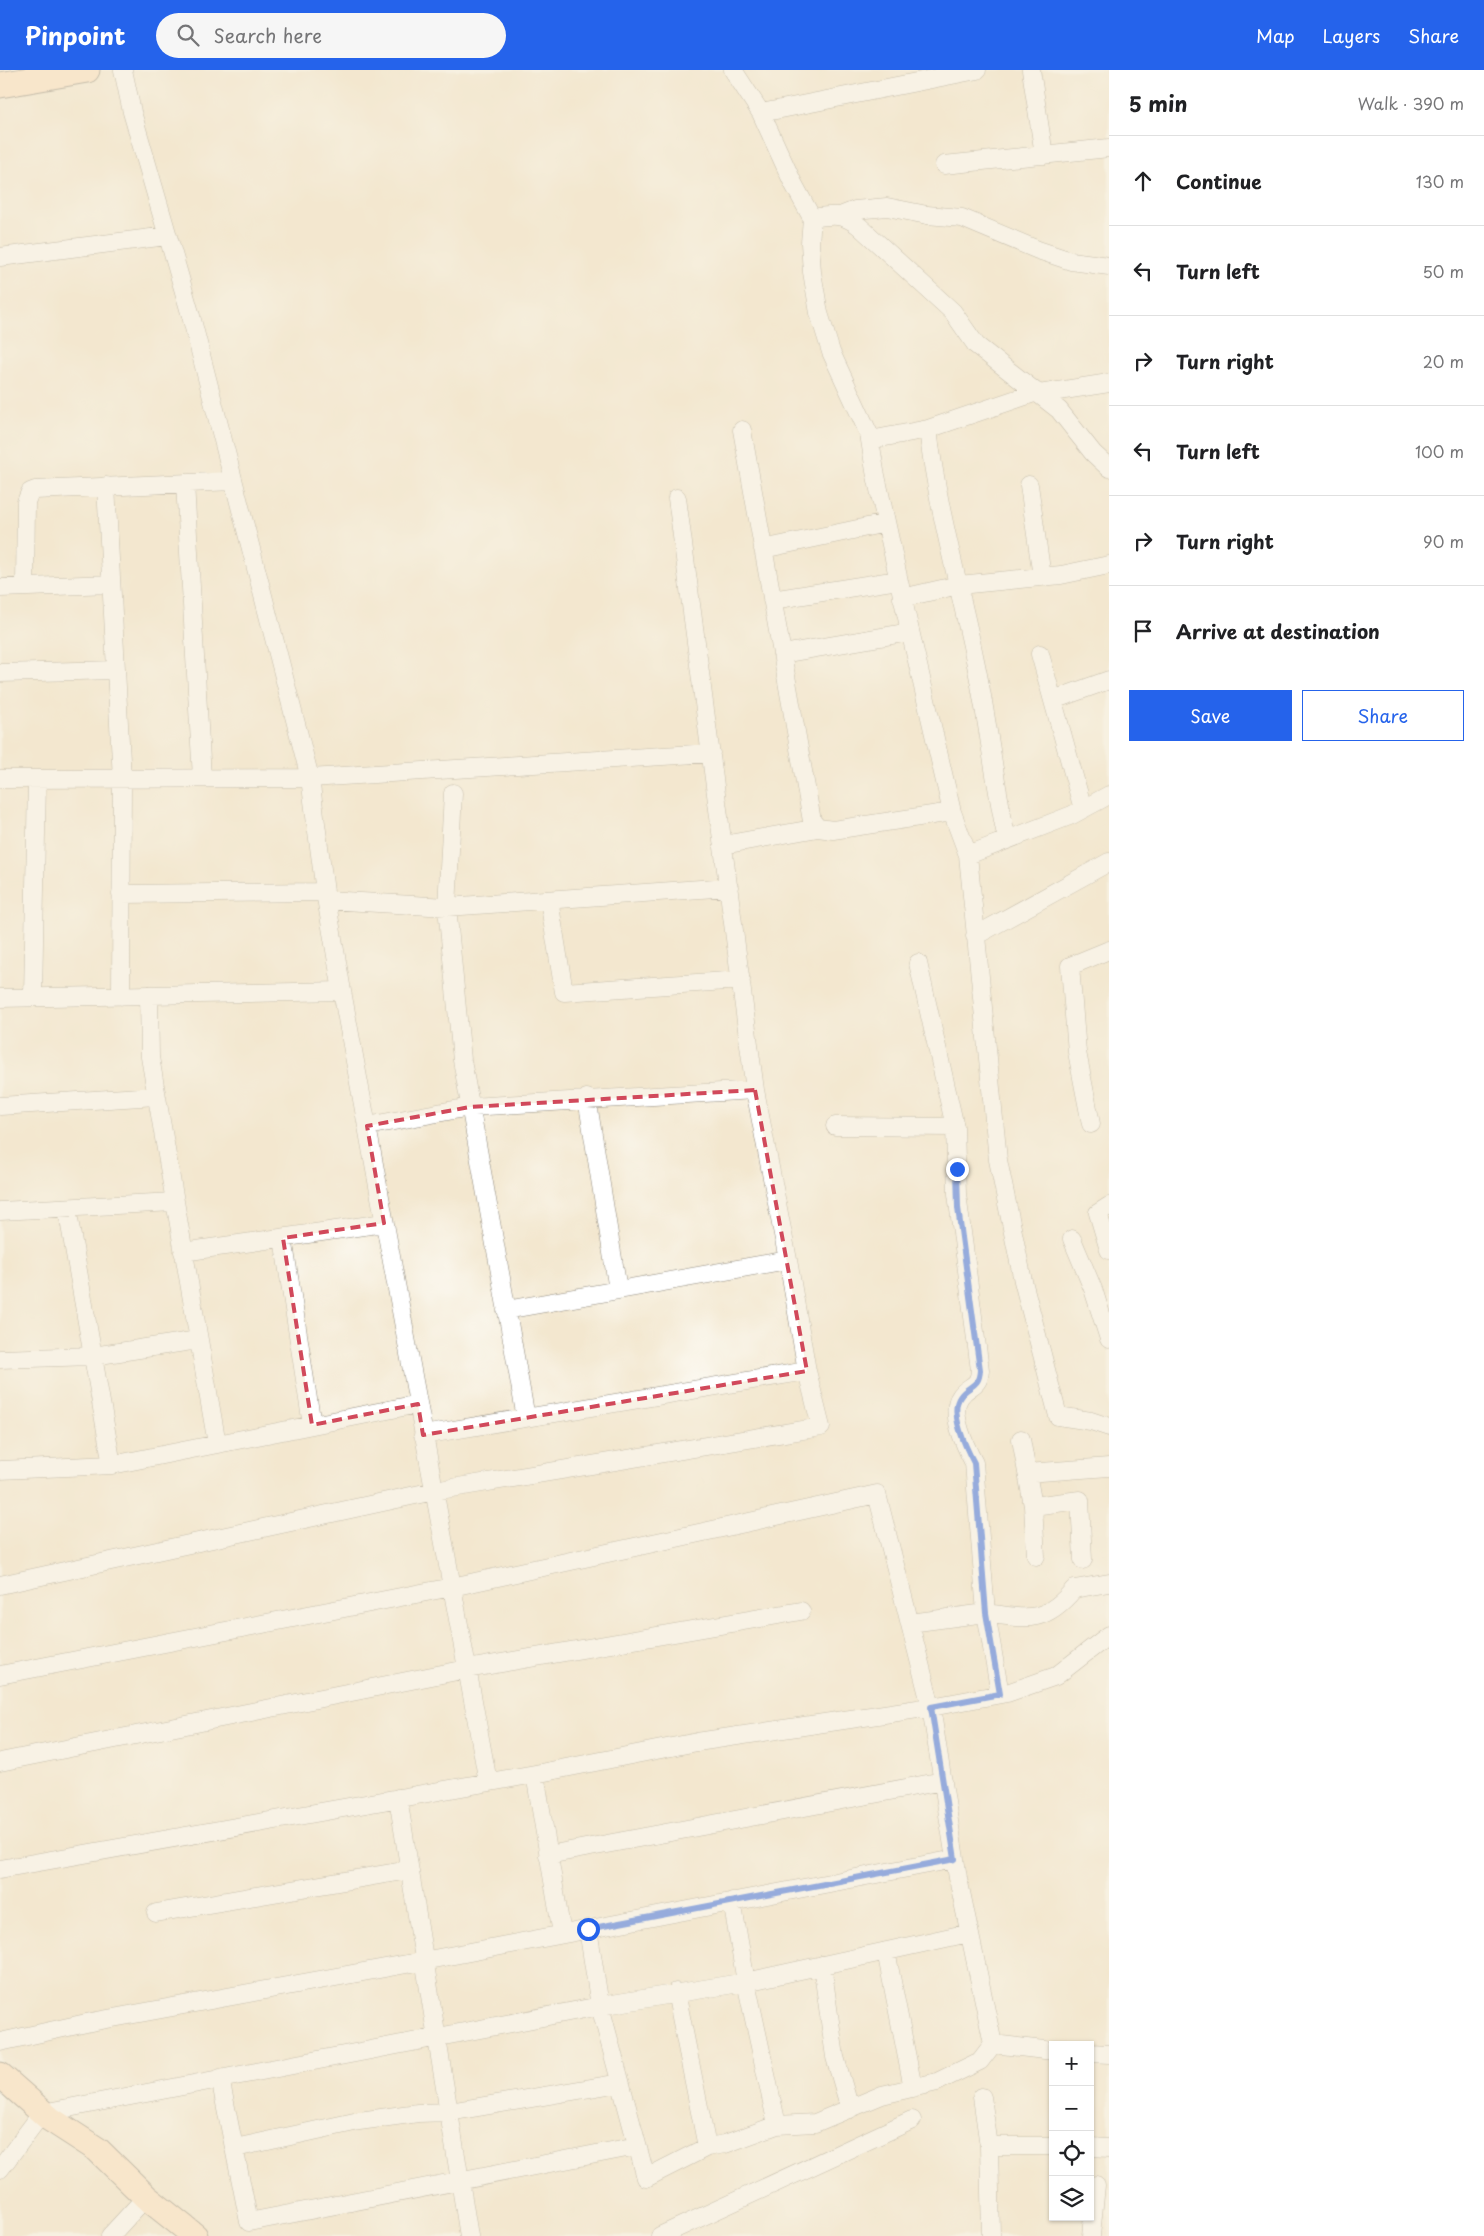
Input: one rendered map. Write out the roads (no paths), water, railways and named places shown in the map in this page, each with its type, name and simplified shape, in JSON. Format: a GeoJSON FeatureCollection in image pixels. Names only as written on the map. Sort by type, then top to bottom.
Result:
{"type":"FeatureCollection","features":[{"type":"Feature","properties":{"kind":"street"},"geometry":{"type":"LineString","coordinates":[[0,85],[86,70]]}},
{"type":"Feature","properties":{"kind":"street"},"geometry":{"type":"LineString","coordinates":[[123,70],[132,112],[191,316],[310,778],[326,896],[342,991],[488,1782]]}},
{"type":"Feature","properties":{"kind":"street"},"geometry":{"type":"LineString","coordinates":[[733,70],[761,113],[793,183],[812,218],[810,243],[812,272],[819,313],[831,352],[857,404],[870,440],[898,580],[952,812],[968,855],[998,1160],[1023,1281],[1058,1416],[1091,1421],[1109,1427]]}},
{"type":"Feature","properties":{"kind":"street"},"geometry":{"type":"LineString","coordinates":[[761,113],[977,70]]}},
{"type":"Feature","properties":{"kind":"street"},"geometry":{"type":"LineString","coordinates":[[1031,70],[1044,155]]}},
{"type":"Feature","properties":{"kind":"street"},"geometry":{"type":"LineString","coordinates":[[944,165],[1109,148]]}},
{"type":"Feature","properties":{"kind":"street"},"geometry":{"type":"LineString","coordinates":[[840,216],[855,210],[887,207],[928,215],[962,218],[1038,250],[1063,258],[1109,266]]}},
{"type":"Feature","properties":{"kind":"street"},"geometry":{"type":"LineString","coordinates":[[812,218],[831,215],[850,218],[953,312],[976,345],[1059,410],[1093,453],[1109,468]]}},
{"type":"Feature","properties":{"kind":"street"},"geometry":{"type":"LineString","coordinates":[[0,257],[167,236]]}},
{"type":"Feature","properties":{"kind":"street"},"geometry":{"type":"LineString","coordinates":[[870,440],[928,429],[1038,393],[1109,383]]}},
{"type":"Feature","properties":{"kind":"street"},"geometry":{"type":"LineString","coordinates":[[928,429],[932,466],[977,668],[996,788],[1007,840]]}},
{"type":"Feature","properties":{"kind":"street"},"geometry":{"type":"LineString","coordinates":[[742,430],[810,813],[812,821],[818,828]]}},
{"type":"Feature","properties":{"kind":"street"},"geometry":{"type":"LineString","coordinates":[[25,587],[26,502],[30,492],[35,490],[233,480]]}},
{"type":"Feature","properties":{"kind":"street"},"geometry":{"type":"LineString","coordinates":[[185,482],[202,778]]}},
{"type":"Feature","properties":{"kind":"street"},"geometry":{"type":"LineString","coordinates":[[1029,485],[1042,577]]}},
{"type":"Feature","properties":{"kind":"street"},"geometry":{"type":"LineString","coordinates":[[106,486],[122,778],[121,996]]}},
{"type":"Feature","properties":{"kind":"street"},"geometry":{"type":"LineString","coordinates":[[0,1585],[434,1491],[821,1427],[807,1371],[788,1260],[755,1090],[677,498]]}},
{"type":"Feature","properties":{"kind":"street"},"geometry":{"type":"LineString","coordinates":[[763,549],[886,523]]}},
{"type":"Feature","properties":{"kind":"street"},"geometry":{"type":"LineString","coordinates":[[902,598],[959,585],[1061,575],[1109,565]]}},
{"type":"Feature","properties":{"kind":"street"},"geometry":{"type":"LineString","coordinates":[[772,600],[898,580]]}},
{"type":"Feature","properties":{"kind":"street"},"geometry":{"type":"LineString","coordinates":[[0,588],[111,584]]}},
{"type":"Feature","properties":{"kind":"street"},"geometry":{"type":"LineString","coordinates":[[782,654],[910,632]]}},
{"type":"Feature","properties":{"kind":"street"},"geometry":{"type":"LineString","coordinates":[[1040,654],[1084,809]]}},
{"type":"Feature","properties":{"kind":"street"},"geometry":{"type":"LineString","coordinates":[[0,673],[116,670]]}},
{"type":"Feature","properties":{"kind":"street"},"geometry":{"type":"LineString","coordinates":[[1053,700],[1109,680]]}},
{"type":"Feature","properties":{"kind":"street"},"geometry":{"type":"LineString","coordinates":[[0,779],[310,778],[711,753]]}},
{"type":"Feature","properties":{"kind":"street"},"geometry":{"type":"LineString","coordinates":[[33,998],[37,779]]}},
{"type":"Feature","properties":{"kind":"street"},"geometry":{"type":"LineString","coordinates":[[454,793],[447,907],[462,1060],[526,1418]]}},
{"type":"Feature","properties":{"kind":"street"},"geometry":{"type":"LineString","coordinates":[[968,855],[1084,809],[1109,795]]}},
{"type":"Feature","properties":{"kind":"street"},"geometry":{"type":"LineString","coordinates":[[723,845],[818,828],[833,830],[952,812]]}},
{"type":"Feature","properties":{"kind":"street"},"geometry":{"type":"LineString","coordinates":[[975,936],[1109,862]]}},
{"type":"Feature","properties":{"kind":"street"},"geometry":{"type":"LineString","coordinates":[[121,894],[326,896],[447,907],[729,887]]}},
{"type":"Feature","properties":{"kind":"street"},"geometry":{"type":"LineString","coordinates":[[549,900],[564,992],[741,980]]}},
{"type":"Feature","properties":{"kind":"street"},"geometry":{"type":"LineString","coordinates":[[1091,1124],[1077,1052],[1070,966],[1109,950]]}},
{"type":"Feature","properties":{"kind":"street"},"geometry":{"type":"LineString","coordinates":[[918,963],[955,1127],[957,1194],[980,1370],[979,1379],[976,1384],[960,1395],[956,1404],[956,1416],[967,1449],[974,1463],[986,1613],[1000,1694]]}},
{"type":"Feature","properties":{"kind":"street"},"geometry":{"type":"LineString","coordinates":[[0,998],[342,991]]}},
{"type":"Feature","properties":{"kind":"street"},"geometry":{"type":"LineString","coordinates":[[149,995],[150,1058],[217,1444]]}},
{"type":"Feature","properties":{"kind":"street"},"geometry":{"type":"LineString","coordinates":[[367,1126],[470,1106],[755,1090]]}},
{"type":"Feature","properties":{"kind":"street"},"geometry":{"type":"LineString","coordinates":[[0,1106],[156,1096]]}},
{"type":"Feature","properties":{"kind":"street"},"geometry":{"type":"LineString","coordinates":[[588,1098],[618,1290]]}},
{"type":"Feature","properties":{"kind":"street"},"geometry":{"type":"LineString","coordinates":[[836,1126],[955,1127]]}},
{"type":"Feature","properties":{"kind":"street"},"geometry":{"type":"LineString","coordinates":[[0,1211],[174,1202]]}},
{"type":"Feature","properties":{"kind":"street"},"geometry":{"type":"LineString","coordinates":[[1109,1206],[1098,1213],[1109,1250]]}},
{"type":"Feature","properties":{"kind":"street"},"geometry":{"type":"LineString","coordinates":[[67,1208],[112,1465]]}},
{"type":"Feature","properties":{"kind":"street"},"geometry":{"type":"LineString","coordinates":[[183,1252],[384,1223]]}},
{"type":"Feature","properties":{"kind":"street"},"geometry":{"type":"LineString","coordinates":[[283,1238],[312,1425]]}},
{"type":"Feature","properties":{"kind":"street"},"geometry":{"type":"LineString","coordinates":[[1072,1239],[1093,1289],[1109,1339]]}},
{"type":"Feature","properties":{"kind":"street"},"geometry":{"type":"LineString","coordinates":[[506,1310],[788,1260]]}},
{"type":"Feature","properties":{"kind":"street"},"geometry":{"type":"LineString","coordinates":[[0,1359],[93,1356],[198,1340]]}},
{"type":"Feature","properties":{"kind":"street"},"geometry":{"type":"LineString","coordinates":[[423,1435],[807,1371]]}},
{"type":"Feature","properties":{"kind":"street"},"geometry":{"type":"LineString","coordinates":[[0,1470],[112,1465],[418,1404]]}},
{"type":"Feature","properties":{"kind":"street"},"geometry":{"type":"LineString","coordinates":[[1022,1439],[1033,1506],[1036,1556]]}},
{"type":"Feature","properties":{"kind":"street"},"geometry":{"type":"LineString","coordinates":[[1027,1473],[1109,1467]]}},
{"type":"Feature","properties":{"kind":"street"},"geometry":{"type":"LineString","coordinates":[[0,1675],[452,1587],[876,1494],[931,1707],[955,1859],[993,2044],[980,2061],[937,2082],[882,2095],[815,2123],[777,2125],[725,2144],[707,2147],[646,2178],[600,2006],[588,1929]]}},
{"type":"Feature","properties":{"kind":"street"},"geometry":{"type":"LineString","coordinates":[[1033,1506],[1080,1500],[1083,1560]]}},
{"type":"Feature","properties":{"kind":"street"},"geometry":{"type":"LineString","coordinates":[[910,1623],[986,1613],[1027,1619],[1052,1610],[1064,1602],[1074,1589],[1109,1583]]}},
{"type":"Feature","properties":{"kind":"street"},"geometry":{"type":"LineString","coordinates":[[0,1762],[467,1669],[801,1611]]}},
{"type":"Feature","properties":{"kind":"street"},"geometry":{"type":"LineString","coordinates":[[0,1869],[535,1774],[697,1742],[931,1707],[1000,1694],[1056,1676],[1109,1635]]}},
{"type":"Feature","properties":{"kind":"street"},"geometry":{"type":"LineString","coordinates":[[535,1774],[562,1934]]}},
{"type":"Feature","properties":{"kind":"street"},"geometry":{"type":"LineString","coordinates":[[548,1855],[943,1781]]}},
{"type":"Feature","properties":{"kind":"street"},"geometry":{"type":"LineString","coordinates":[[398,1798],[469,2236]]}},
{"type":"Feature","properties":{"kind":"street"},"geometry":{"type":"LineString","coordinates":[[0,2042],[91,2022],[423,1961],[955,1859]]}},
{"type":"Feature","properties":{"kind":"street"},"geometry":{"type":"LineString","coordinates":[[156,1914],[409,1870]]}},
{"type":"Feature","properties":{"kind":"street"},"geometry":{"type":"LineString","coordinates":[[732,1901],[746,1982],[777,2125]]}},
{"type":"Feature","properties":{"kind":"street"},"geometry":{"type":"LineString","coordinates":[[0,2169],[42,2113],[437,2036],[676,1992],[746,1982],[969,1933]]}},
{"type":"Feature","properties":{"kind":"street"},"geometry":{"type":"LineString","coordinates":[[886,1951],[913,2088]]}},
{"type":"Feature","properties":{"kind":"street"},"geometry":{"type":"LineString","coordinates":[[822,1965],[835,2057],[850,2109]]}},
{"type":"Feature","properties":{"kind":"street"},"geometry":{"type":"LineString","coordinates":[[676,1992],[707,2147]]}},
{"type":"Feature","properties":{"kind":"street"},"geometry":{"type":"LineString","coordinates":[[993,2044],[1049,2051]]}},
{"type":"Feature","properties":{"kind":"street"},"geometry":{"type":"LineString","coordinates":[[1094,2053],[1109,2054]]}},
{"type":"Feature","properties":{"kind":"street"},"geometry":{"type":"LineString","coordinates":[[0,2075],[42,2113],[98,2150],[146,2197],[195,2236]]}},
{"type":"Feature","properties":{"kind":"street"},"geometry":{"type":"LineString","coordinates":[[220,2078],[249,2222],[637,2146]]}},
{"type":"Feature","properties":{"kind":"street"},"geometry":{"type":"LineString","coordinates":[[235,2148],[359,2121],[418,2113],[449,2112],[620,2083]]}},
{"type":"Feature","properties":{"kind":"street"},"geometry":{"type":"LineString","coordinates":[[982,2097],[989,2146],[991,2236]]}},
{"type":"Feature","properties":{"kind":"street"},"geometry":{"type":"LineString","coordinates":[[660,2236],[912,2120]]}},
{"type":"Feature","properties":{"kind":"street"},"geometry":{"type":"LineString","coordinates":[[989,2146],[1049,2146]]}},
{"type":"Feature","properties":{"kind":"street"},"geometry":{"type":"LineString","coordinates":[[1094,2147],[1109,2148]]}},
{"type":"Feature","properties":{"kind":"street"},"geometry":{"type":"LineString","coordinates":[[1091,2236],[1098,2185]]}},
{"type":"Feature","properties":{"kind":"street"},"geometry":{"type":"LineString","coordinates":[[110,2236],[146,2197]]}}]}
